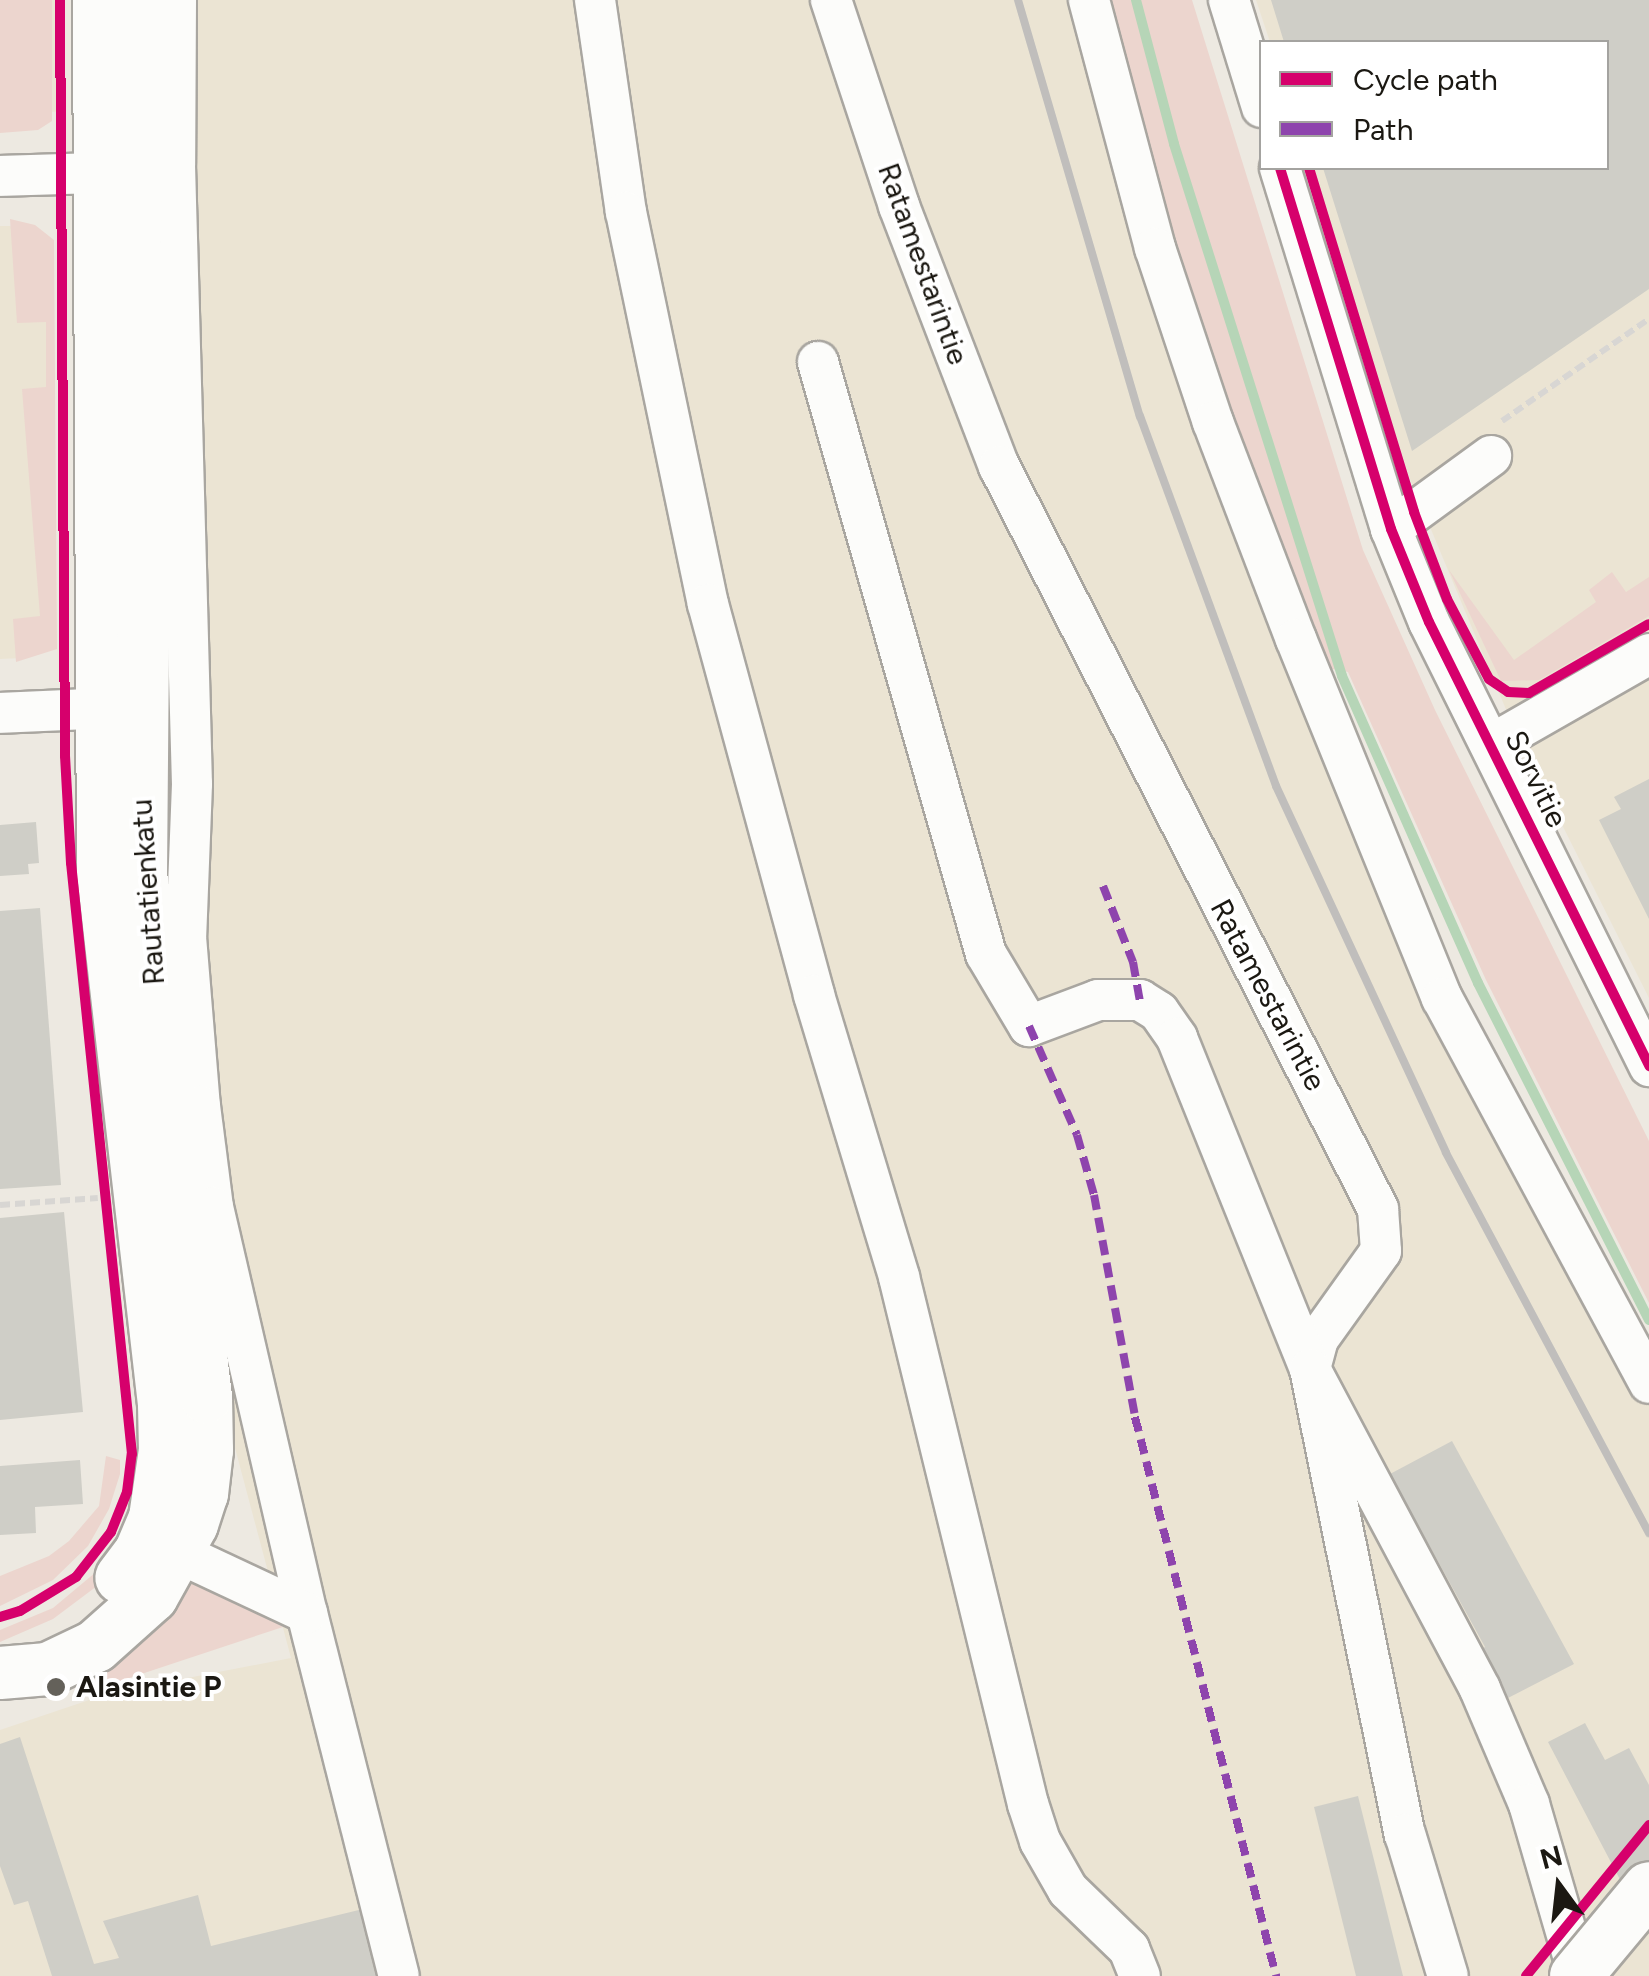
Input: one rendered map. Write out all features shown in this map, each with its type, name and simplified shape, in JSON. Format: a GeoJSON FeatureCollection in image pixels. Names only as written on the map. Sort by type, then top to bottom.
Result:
{"type":"FeatureCollection","features":[{"type":"Feature","properties":{"kind":"main road","name":"Rautatienkatu"},"geometry":{"type":"LineString","coordinates":[[1,1673],[48,1669],[96,1646],[152,1596],[179,1553],[202,1494],[207,1450],[206,1398],[121,707],[118,172],[98,0]]}},
{"type":"Feature","properties":{"kind":"main road","name":"Rautatienkatu"},"geometry":{"type":"LineString","coordinates":[[118,172],[138,0]]}},
{"type":"Feature","properties":{"kind":"main road","name":"Rautatienkatu"},"geometry":{"type":"LineString","coordinates":[[1,1673],[41,1640],[83,1615],[119,1581],[140,1553],[154,1518],[165,1450],[164,1404],[103,873],[121,707]]}},
{"type":"Feature","properties":{"kind":"main road"},"geometry":{"type":"LineString","coordinates":[[1578,1976],[1649,1888]]}},
{"type":"Feature","properties":{"kind":"street"},"geometry":{"type":"LineString","coordinates":[[176,0],[175,165],[192,784],[186,937],[196,1050],[214,1208],[307,1614],[399,1976]]}},
{"type":"Feature","properties":{"kind":"street"},"geometry":{"type":"LineString","coordinates":[[595,0],[626,212],[708,604],[798,939],[899,1276],[1028,1804],[1049,1861],[1068,1890],[1130,1949],[1140,1976]]}},
{"type":"Feature","properties":{"kind":"street","name":"Ratamestarintie"},"geometry":{"type":"LineString","coordinates":[[831,0],[899,206],[999,466],[1378,1209],[1380,1251],[1318,1339],[1310,1369]]}},
{"type":"Feature","properties":{"kind":"street"},"geometry":{"type":"LineString","coordinates":[[1089,0],[1155,248],[1213,422],[1318,693],[1442,998],[1649,1383]]}},
{"type":"Feature","properties":{"kind":"street"},"geometry":{"type":"LineString","coordinates":[[1228,0],[1259,98]]}},
{"type":"Feature","properties":{"kind":"street","name":"Sorvitie"},"geometry":{"type":"LineString","coordinates":[[1281,170],[1391,529],[1429,622],[1649,1066]]}},
{"type":"Feature","properties":{"kind":"street"},"geometry":{"type":"LineString","coordinates":[[0,176],[118,172]]}},
{"type":"Feature","properties":{"kind":"street"},"geometry":{"type":"LineString","coordinates":[[818,362],[986,954],[1029,1026],[1098,1000],[1140,1000],[1158,1012],[1178,1038],[1310,1369],[1480,1689],[1529,1804],[1578,1976]]}},
{"type":"Feature","properties":{"kind":"street"},"geometry":{"type":"LineString","coordinates":[[1391,529],[1489,444]]}},
{"type":"Feature","properties":{"kind":"street"},"geometry":{"type":"LineString","coordinates":[[1492,744],[1649,654]]}},
{"type":"Feature","properties":{"kind":"street"},"geometry":{"type":"LineString","coordinates":[[0,713],[121,707]]}},
{"type":"Feature","properties":{"kind":"street"},"geometry":{"type":"LineString","coordinates":[[1310,1369],[1405,1834],[1448,1976]]}},
{"type":"Feature","properties":{"kind":"street"},"geometry":{"type":"LineString","coordinates":[[179,1553],[307,1614]]}},
{"type":"Feature","properties":{"kind":"path"},"geometry":{"type":"LineString","coordinates":[[1489,444],[1649,319]]}},
{"type":"Feature","properties":{"kind":"path"},"geometry":{"type":"LineString","coordinates":[[102,1178],[107,1217]]}},
{"type":"Feature","properties":{"kind":"path"},"geometry":{"type":"LineString","coordinates":[[0,1206],[104,1197]]}},
{"type":"Feature","properties":{"kind":"shaded area"},"geometry":{"type":"Polygon","coordinates":[[[0,0],[57,0],[66,111],[0,115],[0,0]]]}},
{"type":"Feature","properties":{"kind":"shaded area"},"geometry":{"type":"Polygon","coordinates":[[[0,0],[52,0],[52,121],[38,130],[0,133],[0,0]]]}},
{"type":"Feature","properties":{"kind":"shaded area"},"geometry":{"type":"Polygon","coordinates":[[[168,0],[1093,0],[1125,216],[1431,1001],[1649,1399],[1649,1976],[0,1976],[0,1730],[110,1693],[291,1658],[235,1448],[189,1093],[169,809],[168,0]]]}},
{"type":"Feature","properties":{"kind":"shaded area"},"geometry":{"type":"Polygon","coordinates":[[[1106,0],[1192,0],[1363,550],[1435,710],[1649,1141],[1649,1303],[1486,980],[1348,672],[1317,666],[1169,245],[1106,0]]]}},
{"type":"Feature","properties":{"kind":"shaded area"},"geometry":{"type":"Polygon","coordinates":[[[1256,0],[1649,0],[1649,998],[1515,731],[1410,479],[1311,170],[1609,170],[1609,40],[1269,40],[1256,0]]]}},
{"type":"Feature","properties":{"kind":"shaded area"},"geometry":{"type":"Polygon","coordinates":[[[10,219],[35,225],[54,240],[57,649],[16,662],[13,619],[40,616],[22,389],[46,387],[46,322],[17,323],[10,219]]]}},
{"type":"Feature","properties":{"kind":"shaded area"},"geometry":{"type":"Polygon","coordinates":[[[0,226],[18,226],[47,245],[47,642],[22,658],[0,659],[0,226]]]}},
{"type":"Feature","properties":{"kind":"shaded area"},"geometry":{"type":"Polygon","coordinates":[[[1449,570],[1514,660],[1596,602],[1589,590],[1612,572],[1626,592],[1649,577],[1649,616],[1539,680],[1501,681],[1449,570]]]}},
{"type":"Feature","properties":{"kind":"shaded area"},"geometry":{"type":"Polygon","coordinates":[[[85,919],[153,1469],[97,1586],[53,1619],[0,1642],[0,1630],[53,1608],[96,1572],[113,1550],[135,1499],[144,1443],[106,1142],[85,919]]]}},
{"type":"Feature","properties":{"kind":"shaded area"},"geometry":{"type":"Polygon","coordinates":[[[106,1456],[120,1460],[120,1474],[109,1509],[88,1546],[53,1580],[0,1606],[0,1576],[49,1556],[69,1541],[99,1506],[106,1456]]]}},
{"type":"Feature","properties":{"kind":"shaded area"},"geometry":{"type":"Polygon","coordinates":[[[180,1580],[205,1580],[283,1627],[93,1690],[98,1658],[180,1580]]]}},
{"type":"Feature","properties":{"kind":"building"},"geometry":{"type":"Polygon","coordinates":[[[1271,0],[1649,0],[1649,289],[1412,451],[1324,170],[1609,170],[1609,40],[1283,40],[1271,0]]]}},
{"type":"Feature","properties":{"kind":"building"},"geometry":{"type":"Polygon","coordinates":[[[1649,779],[1649,919],[1599,820],[1621,809],[1614,797],[1649,779]]]}},
{"type":"Feature","properties":{"kind":"building"},"geometry":{"type":"Polygon","coordinates":[[[36,822],[39,863],[28,864],[29,874],[0,876],[0,825],[36,822]]]}},
{"type":"Feature","properties":{"kind":"building"},"geometry":{"type":"Polygon","coordinates":[[[40,908],[61,1185],[0,1189],[0,911],[40,908]]]}},
{"type":"Feature","properties":{"kind":"building"},"geometry":{"type":"Polygon","coordinates":[[[64,1212],[83,1412],[0,1420],[0,1218],[64,1212]]]}},
{"type":"Feature","properties":{"kind":"building"},"geometry":{"type":"Polygon","coordinates":[[[1452,1441],[1574,1664],[1506,1699],[1479,1651],[1485,1647],[1390,1474],[1452,1441]]]}},
{"type":"Feature","properties":{"kind":"building"},"geometry":{"type":"Polygon","coordinates":[[[80,1460],[83,1504],[35,1507],[36,1533],[0,1535],[0,1466],[80,1460]]]}},
{"type":"Feature","properties":{"kind":"building"},"geometry":{"type":"Polygon","coordinates":[[[1585,1723],[1605,1760],[1629,1748],[1649,1785],[1649,1908],[1638,1914],[1548,1742],[1585,1723]]]}},
{"type":"Feature","properties":{"kind":"building"},"geometry":{"type":"Polygon","coordinates":[[[20,1737],[94,1964],[119,1958],[103,1921],[198,1895],[211,1946],[363,1909],[383,1976],[52,1976],[28,1901],[14,1905],[0,1866],[0,1744],[20,1737]]]}},
{"type":"Feature","properties":{"kind":"building"},"geometry":{"type":"Polygon","coordinates":[[[1358,1796],[1403,1976],[1356,1976],[1314,1807],[1358,1796]]]}},
{"type":"Feature","properties":{"kind":"waterway"},"geometry":{"type":"LineString","coordinates":[[1136,0],[1174,144],[1342,676],[1478,983],[1649,1320]]}},
{"type":"Feature","properties":{"kind":"railway"},"geometry":{"type":"LineString","coordinates":[[1018,0],[1140,416],[1276,786],[1446,1153],[1649,1533]]}},
{"type":"Feature","properties":{"kind":"marked path"},"geometry":{"type":"LineString","coordinates":[[1103,886],[1133,962],[1140,1000]]}},
{"type":"Feature","properties":{"kind":"marked path"},"geometry":{"type":"LineString","coordinates":[[1029,1026],[1077,1135],[1094,1195],[1135,1417],[1276,1976]]}},
{"type":"Feature","properties":{"kind":"cycle path"},"geometry":{"type":"LineString","coordinates":[[0,1617],[20,1611],[76,1577],[111,1532],[127,1492],[132,1454],[71,863],[65,756],[60,0]]}},
{"type":"Feature","properties":{"kind":"cycle path"},"geometry":{"type":"LineString","coordinates":[[1281,170],[1391,529],[1429,622],[1649,1066]]}},
{"type":"Feature","properties":{"kind":"cycle path"},"geometry":{"type":"LineString","coordinates":[[1310,170],[1414,512],[1447,599],[1489,679],[1508,692],[1529,693],[1649,624]]}},
{"type":"Feature","properties":{"kind":"cycle path"},"geometry":{"type":"LineString","coordinates":[[1526,1976],[1649,1825]]}},
{"type":"Feature","properties":{"kind":"place","name":"Alasintie P"},"geometry":{"type":"Point","coordinates":[56,1687]}}]}
